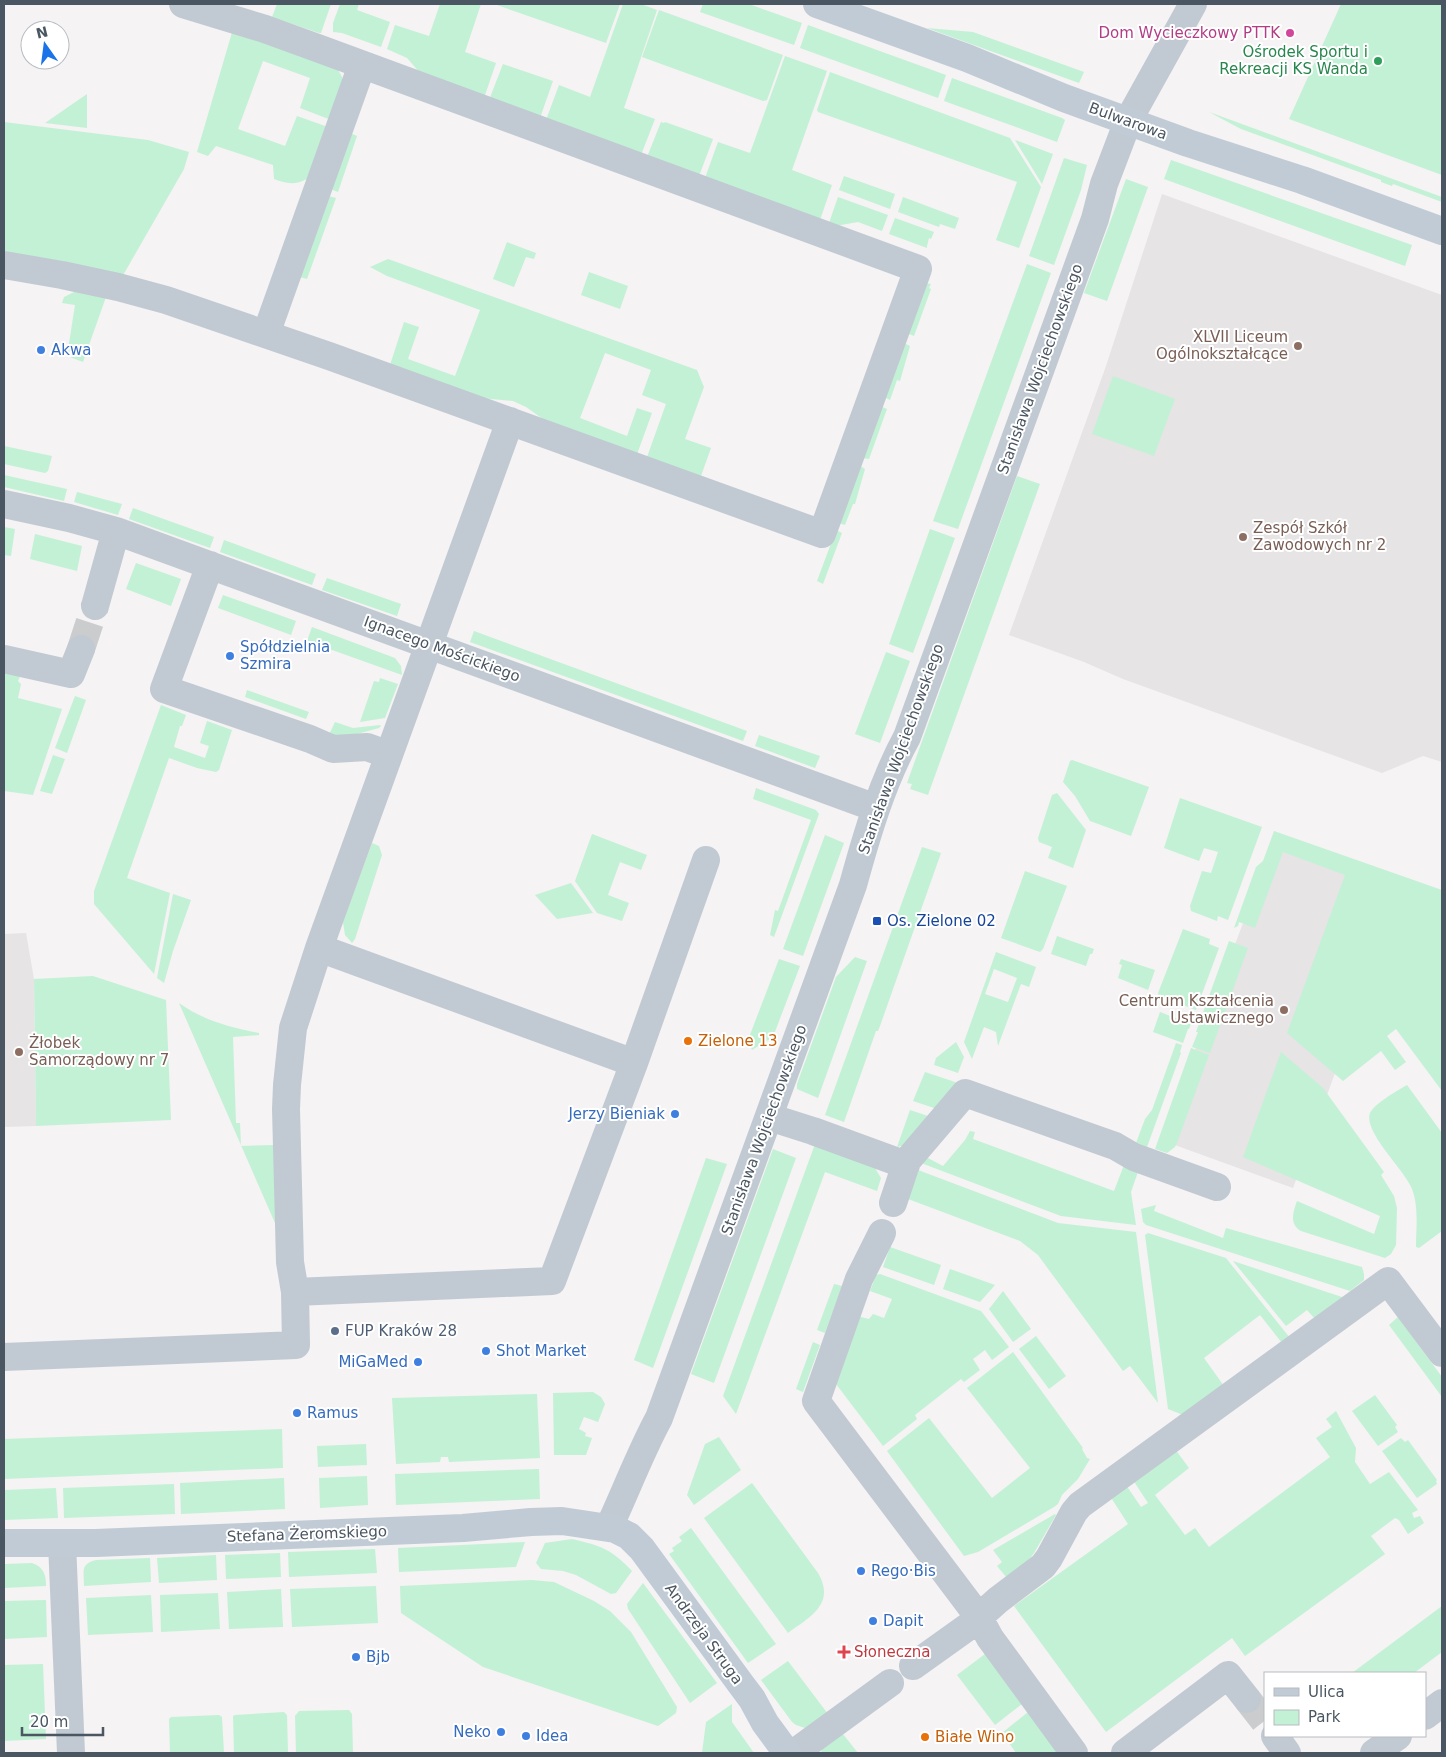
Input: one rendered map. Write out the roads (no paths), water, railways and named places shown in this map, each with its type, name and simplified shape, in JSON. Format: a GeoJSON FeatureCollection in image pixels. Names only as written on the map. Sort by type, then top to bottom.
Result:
{"type":"FeatureCollection","features":[{"type":"Feature","properties":{"kind":"street"},"geometry":{"type":"LineString","coordinates":[[4,265],[118,287],[166,300],[510,421],[822,534],[918,269],[265,29],[183,4]]}},
{"type":"Feature","properties":{"kind":"street","name":"Bulwarowa"},"geometry":{"type":"LineString","coordinates":[[817,4],[967,58],[1064,98],[1188,143],[1302,180],[1442,231]]}},
{"type":"Feature","properties":{"kind":"street","name":"Stanisława Wojciechowskiego"},"geometry":{"type":"LineString","coordinates":[[609,1527],[640,1460],[646,1442],[659,1418],[853,885],[876,808],[894,760],[907,737],[1095,219],[1104,184],[1128,121],[1193,4]]}},
{"type":"Feature","properties":{"kind":"street"},"geometry":{"type":"LineString","coordinates":[[266,334],[362,65]]}},
{"type":"Feature","properties":{"kind":"street"},"geometry":{"type":"LineString","coordinates":[[4,1356],[296,1344],[295,1292],[290,1262],[286,1109],[286,1084],[293,1028],[319,948],[510,421]]}},
{"type":"Feature","properties":{"kind":"street","name":"Ignacego Mościckiego"},"geometry":{"type":"LineString","coordinates":[[4,504],[69,518],[116,531],[876,808]]}},
{"type":"Feature","properties":{"kind":"street"},"geometry":{"type":"LineString","coordinates":[[94,606],[116,531]]}},
{"type":"Feature","properties":{"kind":"street"},"geometry":{"type":"LineString","coordinates":[[210,565],[164,689],[310,739],[333,749],[367,748],[389,755]]}},
{"type":"Feature","properties":{"kind":"street"},"geometry":{"type":"LineString","coordinates":[[4,659],[70,674],[81,649]]}},
{"type":"Feature","properties":{"kind":"street"},"geometry":{"type":"LineString","coordinates":[[295,1292],[552,1281],[634,1063],[706,860]]}},
{"type":"Feature","properties":{"kind":"street"},"geometry":{"type":"LineString","coordinates":[[319,948],[634,1063]]}},
{"type":"Feature","properties":{"kind":"street"},"geometry":{"type":"LineString","coordinates":[[893,1203],[907,1161],[965,1092],[1115,1146],[1134,1157],[1217,1187]]}},
{"type":"Feature","properties":{"kind":"street"},"geometry":{"type":"LineString","coordinates":[[769,1117],[906,1165]]}},
{"type":"Feature","properties":{"kind":"street"},"geometry":{"type":"LineString","coordinates":[[882,1233],[859,1279],[816,1401],[978,1616],[990,1638],[1074,1753]]}},
{"type":"Feature","properties":{"kind":"street"},"geometry":{"type":"LineString","coordinates":[[912,1666],[968,1626],[1046,1563],[1074,1512],[1080,1505],[1388,1281],[1442,1353]]}},
{"type":"Feature","properties":{"kind":"street","name":"Stefana Żeromskiego"},"geometry":{"type":"LineString","coordinates":[[4,1543],[62,1543],[463,1528],[542,1521],[573,1522],[609,1527]]}},
{"type":"Feature","properties":{"kind":"street","name":"Andrzeja Struga"},"geometry":{"type":"LineString","coordinates":[[609,1527],[629,1536],[642,1550],[740,1682],[765,1723],[787,1753]]}},
{"type":"Feature","properties":{"kind":"street"},"geometry":{"type":"LineString","coordinates":[[62,1543],[71,1753]]}},
{"type":"Feature","properties":{"kind":"street"},"geometry":{"type":"LineString","coordinates":[[1125,1753],[1228,1675],[1247,1698]]}},
{"type":"Feature","properties":{"kind":"street"},"geometry":{"type":"LineString","coordinates":[[794,1753],[890,1683]]}},
{"type":"Feature","properties":{"kind":"street"},"geometry":{"type":"LineString","coordinates":[[1426,1715],[1442,1703]]}},
{"type":"Feature","properties":{"kind":"street"},"geometry":{"type":"LineString","coordinates":[[1275,1737],[1287,1753]]}},
{"type":"Feature","properties":{"kind":"street"},"geometry":{"type":"LineString","coordinates":[[1374,1753],[1397,1737]]}},
{"type":"Feature","properties":{"kind":"tunnel"},"geometry":{"type":"LineString","coordinates":[[81,649],[95,606]]}},
{"type":"Feature","properties":{"kind":"tunnel"},"geometry":{"type":"LineString","coordinates":[[1247,1699],[1264,1721]]}},
{"type":"Feature","properties":{"kind":"place","name":"Dom Wycieczkowy PTTK"},"geometry":{"type":"Point","coordinates":[1290,33]}},
{"type":"Feature","properties":{"kind":"place","name":"Ośrodek Sportu i Rekreacji KS Wanda"},"geometry":{"type":"Point","coordinates":[1378,61]}},
{"type":"Feature","properties":{"kind":"place","name":"XLVII Liceum Ogólnokształcące"},"geometry":{"type":"Point","coordinates":[1298,346]}},
{"type":"Feature","properties":{"kind":"place","name":"Akwa"},"geometry":{"type":"Point","coordinates":[41,350]}},
{"type":"Feature","properties":{"kind":"place","name":"Zespół Szkół Zawodowych nr 2"},"geometry":{"type":"Point","coordinates":[1243,537]}},
{"type":"Feature","properties":{"kind":"place","name":"Spółdzielnia Szmira"},"geometry":{"type":"Point","coordinates":[230,656]}},
{"type":"Feature","properties":{"kind":"place","name":"Os. Zielone 02"},"geometry":{"type":"Point","coordinates":[877,921]}},
{"type":"Feature","properties":{"kind":"place","name":"Centrum Kształcenia Ustawicznego"},"geometry":{"type":"Point","coordinates":[1284,1010]}},
{"type":"Feature","properties":{"kind":"place","name":"Zielone 13"},"geometry":{"type":"Point","coordinates":[688,1041]}},
{"type":"Feature","properties":{"kind":"place","name":"Żłobek Samorządowy nr 7"},"geometry":{"type":"Point","coordinates":[19,1052]}},
{"type":"Feature","properties":{"kind":"place","name":"Jerzy Bieniak"},"geometry":{"type":"Point","coordinates":[675,1114]}},
{"type":"Feature","properties":{"kind":"place","name":"FUP Kraków 28"},"geometry":{"type":"Point","coordinates":[335,1331]}},
{"type":"Feature","properties":{"kind":"place","name":"Shot Market"},"geometry":{"type":"Point","coordinates":[486,1351]}},
{"type":"Feature","properties":{"kind":"place","name":"MiGaMed"},"geometry":{"type":"Point","coordinates":[418,1362]}},
{"type":"Feature","properties":{"kind":"place","name":"Ramus"},"geometry":{"type":"Point","coordinates":[297,1413]}},
{"type":"Feature","properties":{"kind":"place","name":"Rego·Bis"},"geometry":{"type":"Point","coordinates":[861,1571]}},
{"type":"Feature","properties":{"kind":"place","name":"Dapit"},"geometry":{"type":"Point","coordinates":[873,1621]}},
{"type":"Feature","properties":{"kind":"place","name":"Słoneczna"},"geometry":{"type":"Point","coordinates":[844,1652]}},
{"type":"Feature","properties":{"kind":"place","name":"Bjb"},"geometry":{"type":"Point","coordinates":[356,1657]}},
{"type":"Feature","properties":{"kind":"place","name":"Neko"},"geometry":{"type":"Point","coordinates":[501,1732]}},
{"type":"Feature","properties":{"kind":"place","name":"Idea"},"geometry":{"type":"Point","coordinates":[526,1736]}},
{"type":"Feature","properties":{"kind":"place","name":"Białe Wino"},"geometry":{"type":"Point","coordinates":[925,1737]}}]}
